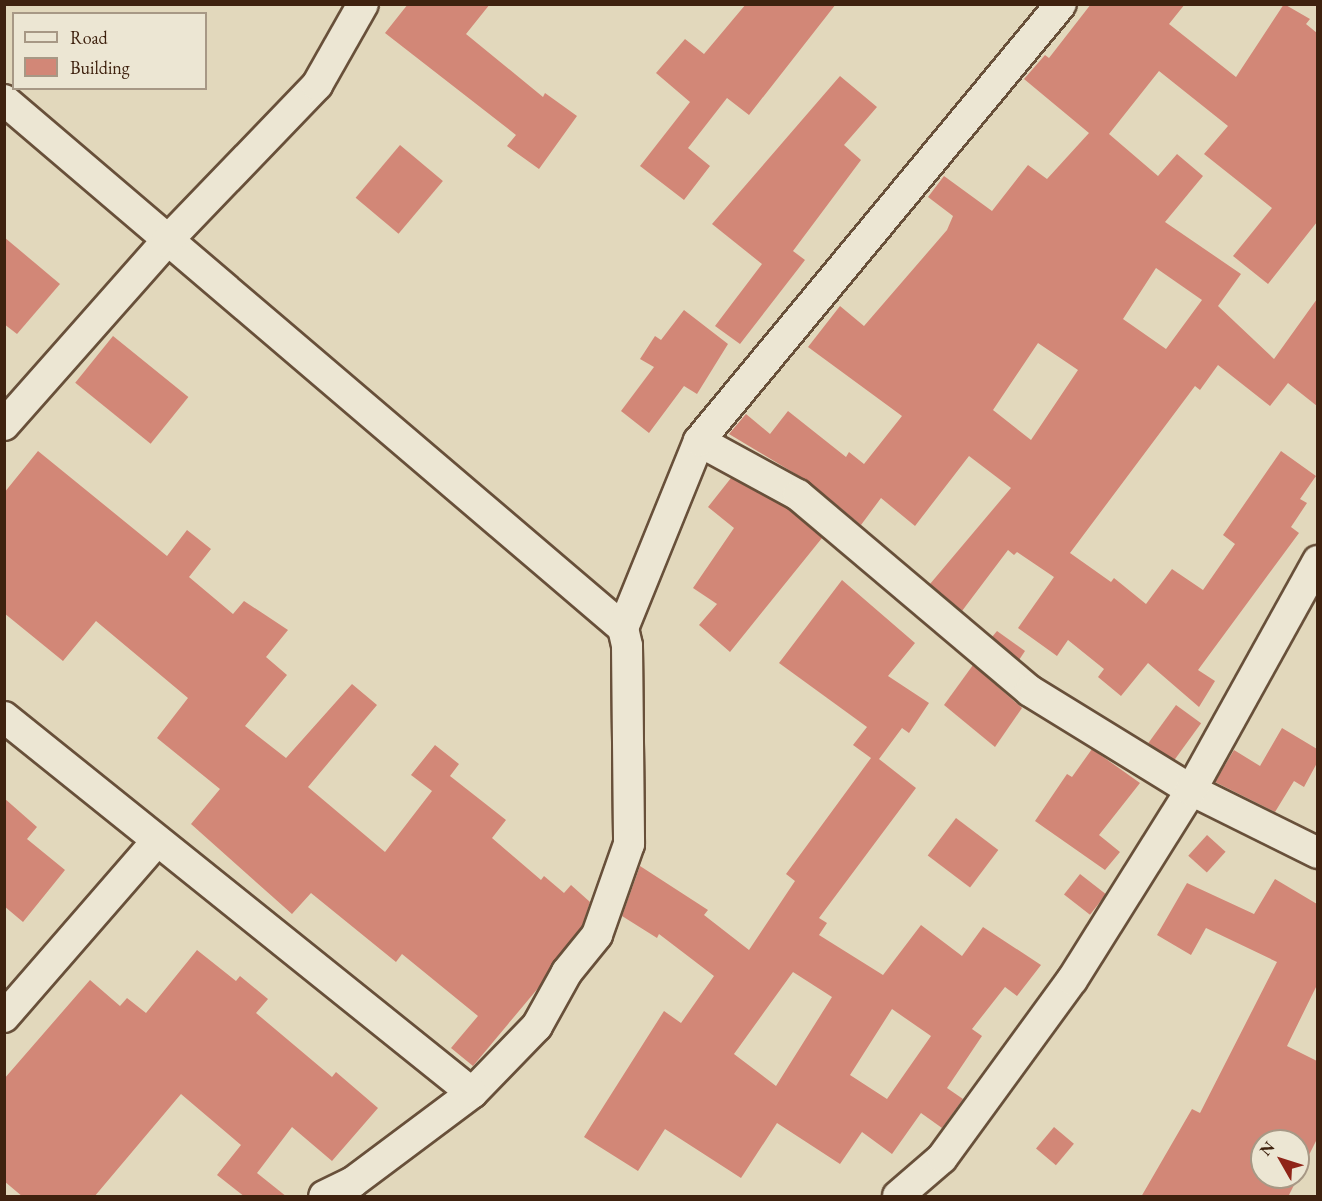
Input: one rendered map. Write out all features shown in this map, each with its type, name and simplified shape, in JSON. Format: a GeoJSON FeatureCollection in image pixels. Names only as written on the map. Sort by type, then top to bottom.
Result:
{"type":"FeatureCollection","features":[{"type":"Feature","properties":{"kind":"street"},"geometry":{"type":"LineString","coordinates":[[4,425],[166,242],[317,85],[363,4]]}},
{"type":"Feature","properties":{"kind":"street"},"geometry":{"type":"LineString","coordinates":[[324,1197],[353,1182],[472,1093],[537,1026],[567,972],[597,935],[629,844],[623,628],[699,441],[1061,4]]}},
{"type":"Feature","properties":{"kind":"street"},"geometry":{"type":"LineString","coordinates":[[4,100],[166,242],[623,628]]}},
{"type":"Feature","properties":{"kind":"street"},"geometry":{"type":"LineString","coordinates":[[699,441],[798,495],[1030,691],[1191,790],[1317,853]]}},
{"type":"Feature","properties":{"kind":"street"},"geometry":{"type":"LineString","coordinates":[[898,1197],[942,1158],[1072,980],[1191,790],[1317,561]]}},
{"type":"Feature","properties":{"kind":"street"},"geometry":{"type":"LineString","coordinates":[[4,717],[156,842],[472,1093]]}},
{"type":"Feature","properties":{"kind":"street"},"geometry":{"type":"LineString","coordinates":[[4,1017],[156,842]]}},
{"type":"Feature","properties":{"kind":"building"},"geometry":{"type":"Polygon","coordinates":[[[408,4],[490,4],[466,34],[543,97],[545,93],[577,116],[539,169],[507,146],[516,135],[385,33],[408,4]]]}},
{"type":"Feature","properties":{"kind":"building"},"geometry":{"type":"Polygon","coordinates":[[[746,4],[836,4],[749,115],[727,98],[688,148],[710,166],[684,200],[640,166],[690,102],[656,73],[685,39],[704,54],[746,4]]]}},
{"type":"Feature","properties":{"kind":"building"},"geometry":{"type":"Polygon","coordinates":[[[1091,4],[1185,4],[1169,24],[1236,77],[1284,4],[1310,19],[1306,24],[1317,33],[1317,222],[1268,284],[1233,256],[1272,208],[1204,154],[1228,126],[1159,71],[1109,134],[1158,176],[1177,154],[1203,176],[1165,222],[1241,274],[1218,306],[1274,359],[1317,299],[1317,406],[1288,383],[1270,406],[1218,365],[1200,390],[1195,386],[1070,553],[1111,582],[1114,578],[1146,604],[1172,569],[1203,590],[1235,544],[1223,535],[1281,451],[1316,476],[1300,499],[1307,503],[1291,527],[1299,533],[1198,670],[1215,681],[1199,707],[1148,663],[1121,696],[1098,677],[1104,669],[1068,640],[1057,656],[1018,628],[1054,577],[1017,552],[1014,555],[1008,550],[962,611],[930,584],[1011,488],[969,456],[915,526],[881,498],[861,525],[809,482],[729,434],[746,414],[770,434],[788,411],[846,457],[849,452],[864,464],[902,416],[808,347],[840,306],[864,326],[947,230],[953,216],[928,197],[944,176],[992,211],[1028,165],[1047,179],[1089,133],[1024,79],[1045,55],[1049,58],[1091,4]],[[1156,268],[1123,319],[1166,349],[1202,300],[1156,268]],[[1038,343],[993,410],[1031,440],[1078,370],[1038,343]]]}},
{"type":"Feature","properties":{"kind":"building"},"geometry":{"type":"Polygon","coordinates":[[[840,76],[877,107],[844,145],[861,160],[793,251],[805,260],[740,344],[715,326],[762,264],[712,224],[840,76]]]}},
{"type":"Feature","properties":{"kind":"building"},"geometry":{"type":"Polygon","coordinates":[[[400,145],[443,181],[399,234],[356,198],[400,145]]]}},
{"type":"Feature","properties":{"kind":"building"},"geometry":{"type":"Polygon","coordinates":[[[4,237],[60,284],[17,334],[4,324],[4,237]]]}},
{"type":"Feature","properties":{"kind":"building"},"geometry":{"type":"Polygon","coordinates":[[[684,310],[728,344],[697,394],[684,386],[649,433],[621,411],[654,367],[640,359],[655,336],[661,340],[684,310]]]}},
{"type":"Feature","properties":{"kind":"building"},"geometry":{"type":"Polygon","coordinates":[[[113,336],[188,397],[151,444],[75,383],[113,336]]]}},
{"type":"Feature","properties":{"kind":"building"},"geometry":{"type":"Polygon","coordinates":[[[38,451],[167,556],[187,530],[211,549],[189,577],[233,614],[244,601],[288,630],[266,657],[287,675],[245,726],[286,758],[352,684],[377,705],[308,787],[385,852],[432,791],[411,775],[435,745],[459,764],[450,776],[506,820],[492,838],[541,880],[544,876],[564,893],[571,885],[590,902],[582,926],[539,987],[473,1066],[451,1048],[478,1016],[402,954],[396,962],[311,893],[292,914],[191,824],[220,789],[157,738],[188,698],[96,621],[63,661],[4,613],[4,493],[38,451]]]}},
{"type":"Feature","properties":{"kind":"building"},"geometry":{"type":"Polygon","coordinates":[[[731,478],[788,509],[822,538],[730,652],[699,625],[717,604],[693,588],[734,528],[708,507],[731,478]]]}},
{"type":"Feature","properties":{"kind":"building"},"geometry":{"type":"Polygon","coordinates":[[[842,580],[915,643],[888,676],[929,703],[909,733],[902,728],[879,759],[916,788],[819,918],[827,923],[819,935],[883,975],[921,925],[962,956],[983,927],[1041,965],[1017,996],[1005,987],[972,1029],[982,1036],[947,1088],[963,1099],[942,1128],[921,1113],[892,1154],[862,1132],[840,1164],[777,1123],[741,1178],[665,1129],[638,1171],[584,1137],[664,1011],[681,1023],[714,976],[659,934],[657,938],[622,916],[640,866],[708,910],[704,915],[749,950],[795,881],[786,874],[871,758],[853,745],[867,727],[779,663],[842,580]],[[793,972],[734,1054],[776,1086],[832,997],[793,972]],[[892,1009],[850,1075],[887,1099],[931,1036],[892,1009]]]}},
{"type":"Feature","properties":{"kind":"building"},"geometry":{"type":"Polygon","coordinates":[[[997,631],[1025,651],[1019,660],[992,637],[997,631]]]}},
{"type":"Feature","properties":{"kind":"building"},"geometry":{"type":"Polygon","coordinates":[[[973,665],[1022,708],[995,747],[944,705],[973,665]]]}},
{"type":"Feature","properties":{"kind":"building"},"geometry":{"type":"Polygon","coordinates":[[[1176,705],[1201,723],[1173,761],[1148,743],[1176,705]]]}},
{"type":"Feature","properties":{"kind":"building"},"geometry":{"type":"Polygon","coordinates":[[[1282,728],[1317,749],[1317,763],[1304,787],[1294,781],[1275,812],[1215,782],[1234,750],[1260,766],[1282,728]]]}},
{"type":"Feature","properties":{"kind":"building"},"geometry":{"type":"Polygon","coordinates":[[[1092,749],[1140,783],[1099,835],[1120,852],[1105,870],[1035,821],[1067,774],[1072,777],[1092,749]]]}},
{"type":"Feature","properties":{"kind":"building"},"geometry":{"type":"Polygon","coordinates":[[[4,798],[37,827],[27,839],[65,870],[23,922],[4,906],[4,798]]]}},
{"type":"Feature","properties":{"kind":"building"},"geometry":{"type":"Polygon","coordinates":[[[956,818],[998,850],[970,887],[928,856],[956,818]]]}},
{"type":"Feature","properties":{"kind":"building"},"geometry":{"type":"Polygon","coordinates":[[[1207,835],[1226,852],[1207,873],[1188,856],[1207,835]]]}},
{"type":"Feature","properties":{"kind":"building"},"geometry":{"type":"Polygon","coordinates":[[[1080,874],[1106,894],[1090,915],[1064,894],[1080,874]]]}},
{"type":"Feature","properties":{"kind":"building"},"geometry":{"type":"Polygon","coordinates":[[[1275,879],[1317,904],[1317,985],[1287,1046],[1317,1061],[1317,1139],[1310,1153],[1310,1129],[1250,1129],[1250,1189],[1292,1189],[1288,1197],[1141,1197],[1192,1109],[1200,1113],[1277,962],[1206,928],[1191,955],[1157,935],[1187,883],[1254,914],[1275,879]]]}},
{"type":"Feature","properties":{"kind":"building"},"geometry":{"type":"Polygon","coordinates":[[[197,950],[236,981],[240,976],[268,999],[256,1013],[332,1077],[336,1072],[378,1108],[332,1161],[292,1127],[257,1173],[287,1197],[245,1197],[217,1175],[241,1145],[181,1094],[94,1197],[23,1197],[4,1181],[4,1079],[90,980],[120,1006],[127,998],[146,1013],[197,950]]]}},
{"type":"Feature","properties":{"kind":"building"},"geometry":{"type":"Polygon","coordinates":[[[1054,1127],[1074,1144],[1056,1165],[1036,1148],[1054,1127]]]}}]}
